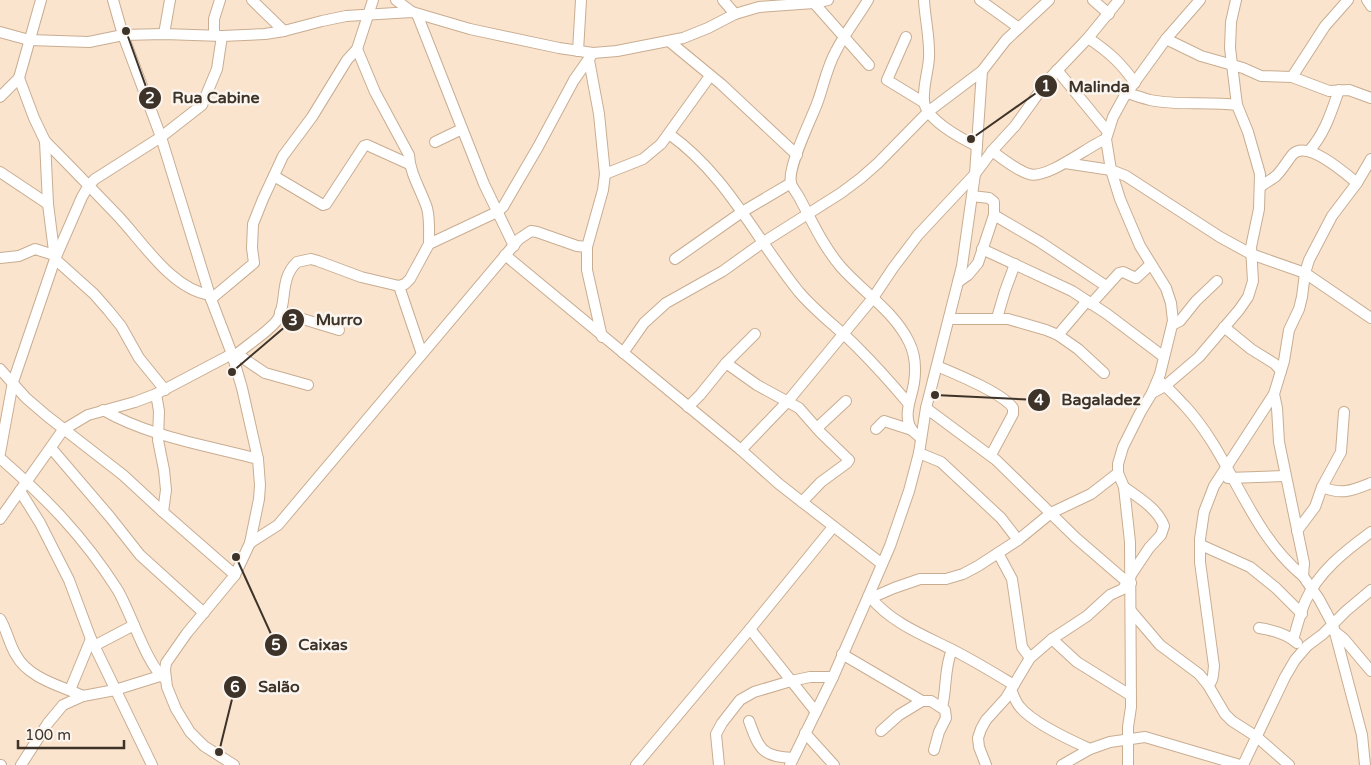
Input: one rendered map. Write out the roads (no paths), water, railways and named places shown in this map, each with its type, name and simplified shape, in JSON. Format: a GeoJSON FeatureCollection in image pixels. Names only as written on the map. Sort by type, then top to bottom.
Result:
{"type":"FeatureCollection","features":[{"type":"Feature","properties":{"kind":"street"},"geometry":{"type":"LineString","coordinates":[[41,0],[20,78],[34,118],[45,141],[120,218],[167,271],[195,292],[210,297]]}},
{"type":"Feature","properties":{"kind":"street"},"geometry":{"type":"LineString","coordinates":[[112,0],[161,137],[210,297],[234,354],[258,459],[260,485],[250,543],[235,574],[166,663],[163,677]]}},
{"type":"Feature","properties":{"kind":"street"},"geometry":{"type":"LineString","coordinates":[[164,34],[170,0]]}},
{"type":"Feature","properties":{"kind":"street"},"geometry":{"type":"LineString","coordinates":[[0,453],[13,382],[54,257],[89,185],[95,179],[161,137],[202,105],[217,69],[218,35],[214,19],[220,0]]}},
{"type":"Feature","properties":{"kind":"street"},"geometry":{"type":"LineString","coordinates":[[252,0],[284,31]]}},
{"type":"Feature","properties":{"kind":"street"},"geometry":{"type":"LineString","coordinates":[[210,297],[254,263],[252,248],[253,224],[274,176],[290,144],[312,117],[347,60],[357,49],[373,0]]}},
{"type":"Feature","properties":{"kind":"street"},"geometry":{"type":"LineString","coordinates":[[396,0],[414,13],[497,212],[514,246]]}},
{"type":"Feature","properties":{"kind":"street"},"geometry":{"type":"LineString","coordinates":[[578,51],[581,0]]}},
{"type":"Feature","properties":{"kind":"street"},"geometry":{"type":"LineString","coordinates":[[723,0],[735,14]]}},
{"type":"Feature","properties":{"kind":"street"},"geometry":{"type":"LineString","coordinates":[[0,32],[29,40],[89,42],[123,35],[265,34],[322,21],[370,14],[414,13],[470,29],[578,51],[591,56],[670,42],[708,28],[735,14],[759,7],[828,0]]}},
{"type":"Feature","properties":{"kind":"street"},"geometry":{"type":"LineString","coordinates":[[868,0],[830,64],[793,165],[791,183],[808,213],[820,240],[835,259],[896,322],[911,344],[915,373],[914,385],[908,403],[909,422],[912,430]]}},
{"type":"Feature","properties":{"kind":"street"},"geometry":{"type":"LineString","coordinates":[[923,102],[929,58],[929,37],[924,0]]}},
{"type":"Feature","properties":{"kind":"street"},"geometry":{"type":"LineString","coordinates":[[980,0],[1019,28]]}},
{"type":"Feature","properties":{"kind":"street"},"geometry":{"type":"LineString","coordinates":[[623,353],[644,323],[666,303],[723,272],[762,243],[841,193],[872,168],[929,112],[982,71],[1006,40],[1049,0]]}},
{"type":"Feature","properties":{"kind":"street"},"geometry":{"type":"LineString","coordinates":[[1093,0],[1109,14]]}},
{"type":"Feature","properties":{"kind":"street"},"geometry":{"type":"LineString","coordinates":[[741,450],[788,401],[873,298],[918,235],[975,174],[1015,126],[1057,70],[1088,38],[1119,0]]}},
{"type":"Feature","properties":{"kind":"street"},"geometry":{"type":"LineString","coordinates":[[1161,383],[1164,357],[1173,321],[1171,303],[1166,288],[1140,246],[1128,221],[1111,170],[1107,135],[1127,93],[1166,39],[1200,0]]}},
{"type":"Feature","properties":{"kind":"street"},"geometry":{"type":"LineString","coordinates":[[1128,765],[1131,611],[1130,542],[1124,487],[1118,473],[1118,464],[1140,413],[1152,393],[1161,383],[1199,357],[1239,310],[1251,290],[1253,281],[1251,254],[1252,239],[1259,209],[1260,174],[1248,132],[1237,105],[1231,64],[1231,22],[1236,0]]}},
{"type":"Feature","properties":{"kind":"street"},"geometry":{"type":"LineString","coordinates":[[1292,77],[1325,26],[1348,0]]}},
{"type":"Feature","properties":{"kind":"street"},"geometry":{"type":"LineString","coordinates":[[1367,0],[1371,6]]}},
{"type":"Feature","properties":{"kind":"street"},"geometry":{"type":"LineString","coordinates":[[808,2],[869,65]]}},
{"type":"Feature","properties":{"kind":"street"},"geometry":{"type":"LineString","coordinates":[[906,37],[887,80],[923,102],[929,112],[955,136],[977,146]]}},
{"type":"Feature","properties":{"kind":"street"},"geometry":{"type":"LineString","coordinates":[[1088,38],[1112,54],[1122,64],[1135,83]]}},
{"type":"Feature","properties":{"kind":"street"},"geometry":{"type":"LineString","coordinates":[[1166,39],[1201,56],[1231,64],[1267,78],[1292,77],[1329,91],[1349,90],[1371,98]]}},
{"type":"Feature","properties":{"kind":"street"},"geometry":{"type":"LineString","coordinates":[[670,42],[797,155]]}},
{"type":"Feature","properties":{"kind":"street"},"geometry":{"type":"LineString","coordinates":[[0,520],[63,430],[88,415],[135,402],[160,392],[234,354],[275,324],[280,312],[287,275],[297,262],[304,260],[318,261],[361,278],[399,286],[405,284],[410,279],[429,244],[427,207],[409,164],[409,155],[376,92],[357,49]]}},
{"type":"Feature","properties":{"kind":"street"},"geometry":{"type":"LineString","coordinates":[[591,56],[605,174],[603,190],[587,247],[587,270],[602,336]]}},
{"type":"Feature","properties":{"kind":"street"},"geometry":{"type":"LineString","coordinates":[[429,244],[497,212],[508,199],[574,80],[591,56]]}},
{"type":"Feature","properties":{"kind":"street"},"geometry":{"type":"LineString","coordinates":[[1057,70],[1107,135]]}},
{"type":"Feature","properties":{"kind":"street"},"geometry":{"type":"LineString","coordinates":[[749,721],[757,742],[763,751],[791,762],[869,598],[909,492],[919,453],[926,408],[958,282],[975,174],[982,71]]}},
{"type":"Feature","properties":{"kind":"street"},"geometry":{"type":"LineString","coordinates":[[605,174],[643,159],[661,144],[710,76]]}},
{"type":"Feature","properties":{"kind":"street"},"geometry":{"type":"LineString","coordinates":[[1,94],[20,78]]}},
{"type":"Feature","properties":{"kind":"street"},"geometry":{"type":"LineString","coordinates":[[1309,151],[1322,135],[1328,123],[1339,90]]}},
{"type":"Feature","properties":{"kind":"street"},"geometry":{"type":"LineString","coordinates":[[1127,93],[1150,100],[1190,103],[1215,102],[1237,105]]}},
{"type":"Feature","properties":{"kind":"street"},"geometry":{"type":"LineString","coordinates":[[435,142],[462,129]]}},
{"type":"Feature","properties":{"kind":"street"},"geometry":{"type":"LineString","coordinates":[[669,134],[699,158],[723,186],[762,243],[803,296],[856,346],[908,403]]}},
{"type":"Feature","properties":{"kind":"street"},"geometry":{"type":"LineString","coordinates":[[992,152],[1029,174],[1037,176],[1065,163],[1107,135]]}},
{"type":"Feature","properties":{"kind":"street"},"geometry":{"type":"LineString","coordinates":[[45,141],[48,204],[54,257]]}},
{"type":"Feature","properties":{"kind":"street"},"geometry":{"type":"LineString","coordinates":[[274,176],[326,204],[364,146],[367,145],[409,164]]}},
{"type":"Feature","properties":{"kind":"street"},"geometry":{"type":"LineString","coordinates":[[1260,187],[1275,176],[1294,153],[1300,151],[1309,151],[1338,167],[1357,183]]}},
{"type":"Feature","properties":{"kind":"street"},"geometry":{"type":"LineString","coordinates":[[1208,685],[1213,675],[1214,666],[1202,584],[1200,545],[1204,512],[1214,486],[1274,394],[1281,371],[1289,330],[1299,309],[1304,273],[1309,260],[1325,228],[1357,183],[1371,159]]}},
{"type":"Feature","properties":{"kind":"street"},"geometry":{"type":"LineString","coordinates":[[1065,163],[1111,170],[1126,176],[1220,237],[1251,254],[1304,273],[1371,318]]}},
{"type":"Feature","properties":{"kind":"street"},"geometry":{"type":"LineString","coordinates":[[0,172],[48,204]]}},
{"type":"Feature","properties":{"kind":"street"},"geometry":{"type":"LineString","coordinates":[[675,259],[742,212],[791,183]]}},
{"type":"Feature","properties":{"kind":"street"},"geometry":{"type":"LineString","coordinates":[[958,282],[978,263],[994,215],[994,202],[989,198],[972,196]]}},
{"type":"Feature","properties":{"kind":"street"},"geometry":{"type":"LineString","coordinates":[[994,215],[1106,286]]}},
{"type":"Feature","properties":{"kind":"street"},"geometry":{"type":"LineString","coordinates":[[250,543],[278,525],[519,239],[531,231],[587,247]]}},
{"type":"Feature","properties":{"kind":"street"},"geometry":{"type":"LineString","coordinates":[[0,258],[19,256],[35,249],[54,257],[94,294],[121,326],[160,392],[158,433],[166,490],[163,512]]}},
{"type":"Feature","properties":{"kind":"street"},"geometry":{"type":"LineString","coordinates":[[982,249],[1072,291],[1138,336],[1164,357]]}},
{"type":"Feature","properties":{"kind":"street"},"geometry":{"type":"LineString","coordinates":[[505,255],[802,502],[882,564]]}},
{"type":"Feature","properties":{"kind":"street"},"geometry":{"type":"LineString","coordinates":[[997,318],[1015,264]]}},
{"type":"Feature","properties":{"kind":"street"},"geometry":{"type":"LineString","coordinates":[[1058,335],[1119,273],[1123,272],[1136,278],[1151,264]]}},
{"type":"Feature","properties":{"kind":"street"},"geometry":{"type":"LineString","coordinates":[[1172,325],[1180,321],[1196,300],[1217,281]]}},
{"type":"Feature","properties":{"kind":"street"},"geometry":{"type":"LineString","coordinates":[[399,286],[422,354]]}},
{"type":"Feature","properties":{"kind":"street"},"geometry":{"type":"LineString","coordinates":[[280,312],[339,330]]}},
{"type":"Feature","properties":{"kind":"street"},"geometry":{"type":"LineString","coordinates":[[950,319],[1008,319],[1058,335],[1078,349],[1104,373]]}},
{"type":"Feature","properties":{"kind":"street"},"geometry":{"type":"LineString","coordinates":[[1224,327],[1251,349],[1275,364],[1281,371]]}},
{"type":"Feature","properties":{"kind":"street"},"geometry":{"type":"LineString","coordinates":[[688,407],[754,334]]}},
{"type":"Feature","properties":{"kind":"street"},"geometry":{"type":"LineString","coordinates":[[234,354],[265,373],[308,385]]}},
{"type":"Feature","properties":{"kind":"street"},"geometry":{"type":"LineString","coordinates":[[726,363],[757,385],[799,408],[849,460],[848,464],[821,482],[802,502]]}},
{"type":"Feature","properties":{"kind":"street"},"geometry":{"type":"LineString","coordinates":[[937,366],[999,396],[1013,408],[1013,414],[991,455]]}},
{"type":"Feature","properties":{"kind":"street"},"geometry":{"type":"LineString","coordinates":[[0,369],[26,398],[63,430],[123,475],[235,574]]}},
{"type":"Feature","properties":{"kind":"street"},"geometry":{"type":"LineString","coordinates":[[1161,383],[1196,418],[1267,535],[1292,567],[1303,576],[1334,628],[1371,671]]}},
{"type":"Feature","properties":{"kind":"street"},"geometry":{"type":"LineString","coordinates":[[1274,394],[1277,408],[1279,442],[1304,564],[1303,576]]}},
{"type":"Feature","properties":{"kind":"street"},"geometry":{"type":"LineString","coordinates":[[817,428],[846,400]]}},
{"type":"Feature","properties":{"kind":"street"},"geometry":{"type":"LineString","coordinates":[[926,408],[991,455],[1076,538],[1130,580]]}},
{"type":"Feature","properties":{"kind":"street"},"geometry":{"type":"LineString","coordinates":[[104,410],[125,421],[158,433],[258,459]]}},
{"type":"Feature","properties":{"kind":"street"},"geometry":{"type":"LineString","coordinates":[[1297,531],[1315,506],[1322,487],[1341,452],[1344,412]]}},
{"type":"Feature","properties":{"kind":"street"},"geometry":{"type":"LineString","coordinates":[[876,429],[884,421],[912,430],[921,438]]}},
{"type":"Feature","properties":{"kind":"street"},"geometry":{"type":"LineString","coordinates":[[51,448],[140,555],[204,613]]}},
{"type":"Feature","properties":{"kind":"street"},"geometry":{"type":"LineString","coordinates":[[919,453],[941,462],[1001,518],[1018,540]]}},
{"type":"Feature","properties":{"kind":"street"},"geometry":{"type":"LineString","coordinates":[[0,458],[60,514],[90,549],[118,591],[134,625],[163,677],[176,709],[190,732],[204,746],[234,765]]}},
{"type":"Feature","properties":{"kind":"street"},"geometry":{"type":"LineString","coordinates":[[869,598],[920,579],[946,579],[963,574],[1018,540],[1052,514],[1091,494],[1118,473]]}},
{"type":"Feature","properties":{"kind":"street"},"geometry":{"type":"LineString","coordinates":[[1219,478],[1285,476]]}},
{"type":"Feature","properties":{"kind":"street"},"geometry":{"type":"LineString","coordinates":[[1322,487],[1340,493],[1371,483]]}},
{"type":"Feature","properties":{"kind":"street"},"geometry":{"type":"LineString","coordinates":[[986,765],[979,747],[978,738],[981,729],[1013,688],[1030,658],[1052,639],[1087,616],[1110,595],[1123,589],[1149,548],[1161,535],[1164,526],[1162,518],[1124,487]]}},
{"type":"Feature","properties":{"kind":"street"},"geometry":{"type":"LineString","coordinates":[[20,491],[40,523],[69,580],[93,642],[152,765]]}},
{"type":"Feature","properties":{"kind":"street"},"geometry":{"type":"LineString","coordinates":[[636,765],[750,630],[833,527]]}},
{"type":"Feature","properties":{"kind":"street"},"geometry":{"type":"LineString","coordinates":[[1293,640],[1312,589],[1323,573],[1349,548],[1371,532]]}},
{"type":"Feature","properties":{"kind":"street"},"geometry":{"type":"LineString","coordinates":[[1200,545],[1250,567],[1276,588],[1302,614]]}},
{"type":"Feature","properties":{"kind":"street"},"geometry":{"type":"LineString","coordinates":[[998,553],[1012,579],[1022,647],[1030,658]]}},
{"type":"Feature","properties":{"kind":"street"},"geometry":{"type":"LineString","coordinates":[[1062,765],[1090,749],[1110,742],[1145,737],[1242,765],[1284,677],[1295,660],[1304,650],[1334,628],[1346,611],[1371,590]]}},
{"type":"Feature","properties":{"kind":"street"},"geometry":{"type":"LineString","coordinates":[[869,598],[906,627],[952,650],[1013,688],[1018,704],[1026,713],[1090,749]]}},
{"type":"Feature","properties":{"kind":"street"},"geometry":{"type":"LineString","coordinates":[[1131,611],[1160,645],[1191,667],[1208,685],[1225,714],[1240,727],[1257,737],[1289,765]]}},
{"type":"Feature","properties":{"kind":"street"},"geometry":{"type":"LineString","coordinates":[[0,619],[16,656],[22,664],[48,681],[83,696]]}},
{"type":"Feature","properties":{"kind":"street"},"geometry":{"type":"LineString","coordinates":[[70,690],[93,642],[134,625]]}},
{"type":"Feature","properties":{"kind":"street"},"geometry":{"type":"LineString","coordinates":[[1259,628],[1271,630],[1293,640],[1304,650]]}},
{"type":"Feature","properties":{"kind":"street"},"geometry":{"type":"LineString","coordinates":[[1334,628],[1355,704],[1362,735],[1365,765]]}},
{"type":"Feature","properties":{"kind":"street"},"geometry":{"type":"LineString","coordinates":[[750,630],[816,712]]}},
{"type":"Feature","properties":{"kind":"street"},"geometry":{"type":"LineString","coordinates":[[1052,639],[1077,662],[1130,695]]}},
{"type":"Feature","properties":{"kind":"street"},"geometry":{"type":"LineString","coordinates":[[942,707],[946,692],[948,660],[952,650]]}},
{"type":"Feature","properties":{"kind":"street"},"geometry":{"type":"LineString","coordinates":[[842,654],[922,701],[931,701],[942,707],[947,714],[934,750]]}},
{"type":"Feature","properties":{"kind":"street"},"geometry":{"type":"LineString","coordinates":[[21,765],[56,712],[63,705],[83,696],[115,690],[163,677]]}},
{"type":"Feature","properties":{"kind":"street"},"geometry":{"type":"LineString","coordinates":[[718,765],[716,734],[740,700],[790,681],[810,677],[832,677]]}},
{"type":"Feature","properties":{"kind":"street"},"geometry":{"type":"LineString","coordinates":[[881,731],[899,715],[922,701]]}},
{"type":"Feature","properties":{"kind":"street"},"geometry":{"type":"LineString","coordinates":[[805,733],[834,765]]}},
{"type":"Feature","properties":{"kind":"place","name":"Rua Cabine"},"geometry":{"type":"Point","coordinates":[126,31]}},
{"type":"Feature","properties":{"kind":"place","name":"Malinda"},"geometry":{"type":"Point","coordinates":[971,139]}},
{"type":"Feature","properties":{"kind":"place","name":"Murro"},"geometry":{"type":"Point","coordinates":[232,372]}},
{"type":"Feature","properties":{"kind":"place","name":"Bagaladez"},"geometry":{"type":"Point","coordinates":[935,395]}},
{"type":"Feature","properties":{"kind":"place","name":"Caixas"},"geometry":{"type":"Point","coordinates":[236,557]}},
{"type":"Feature","properties":{"kind":"place","name":"Salão"},"geometry":{"type":"Point","coordinates":[219,752]}}]}
